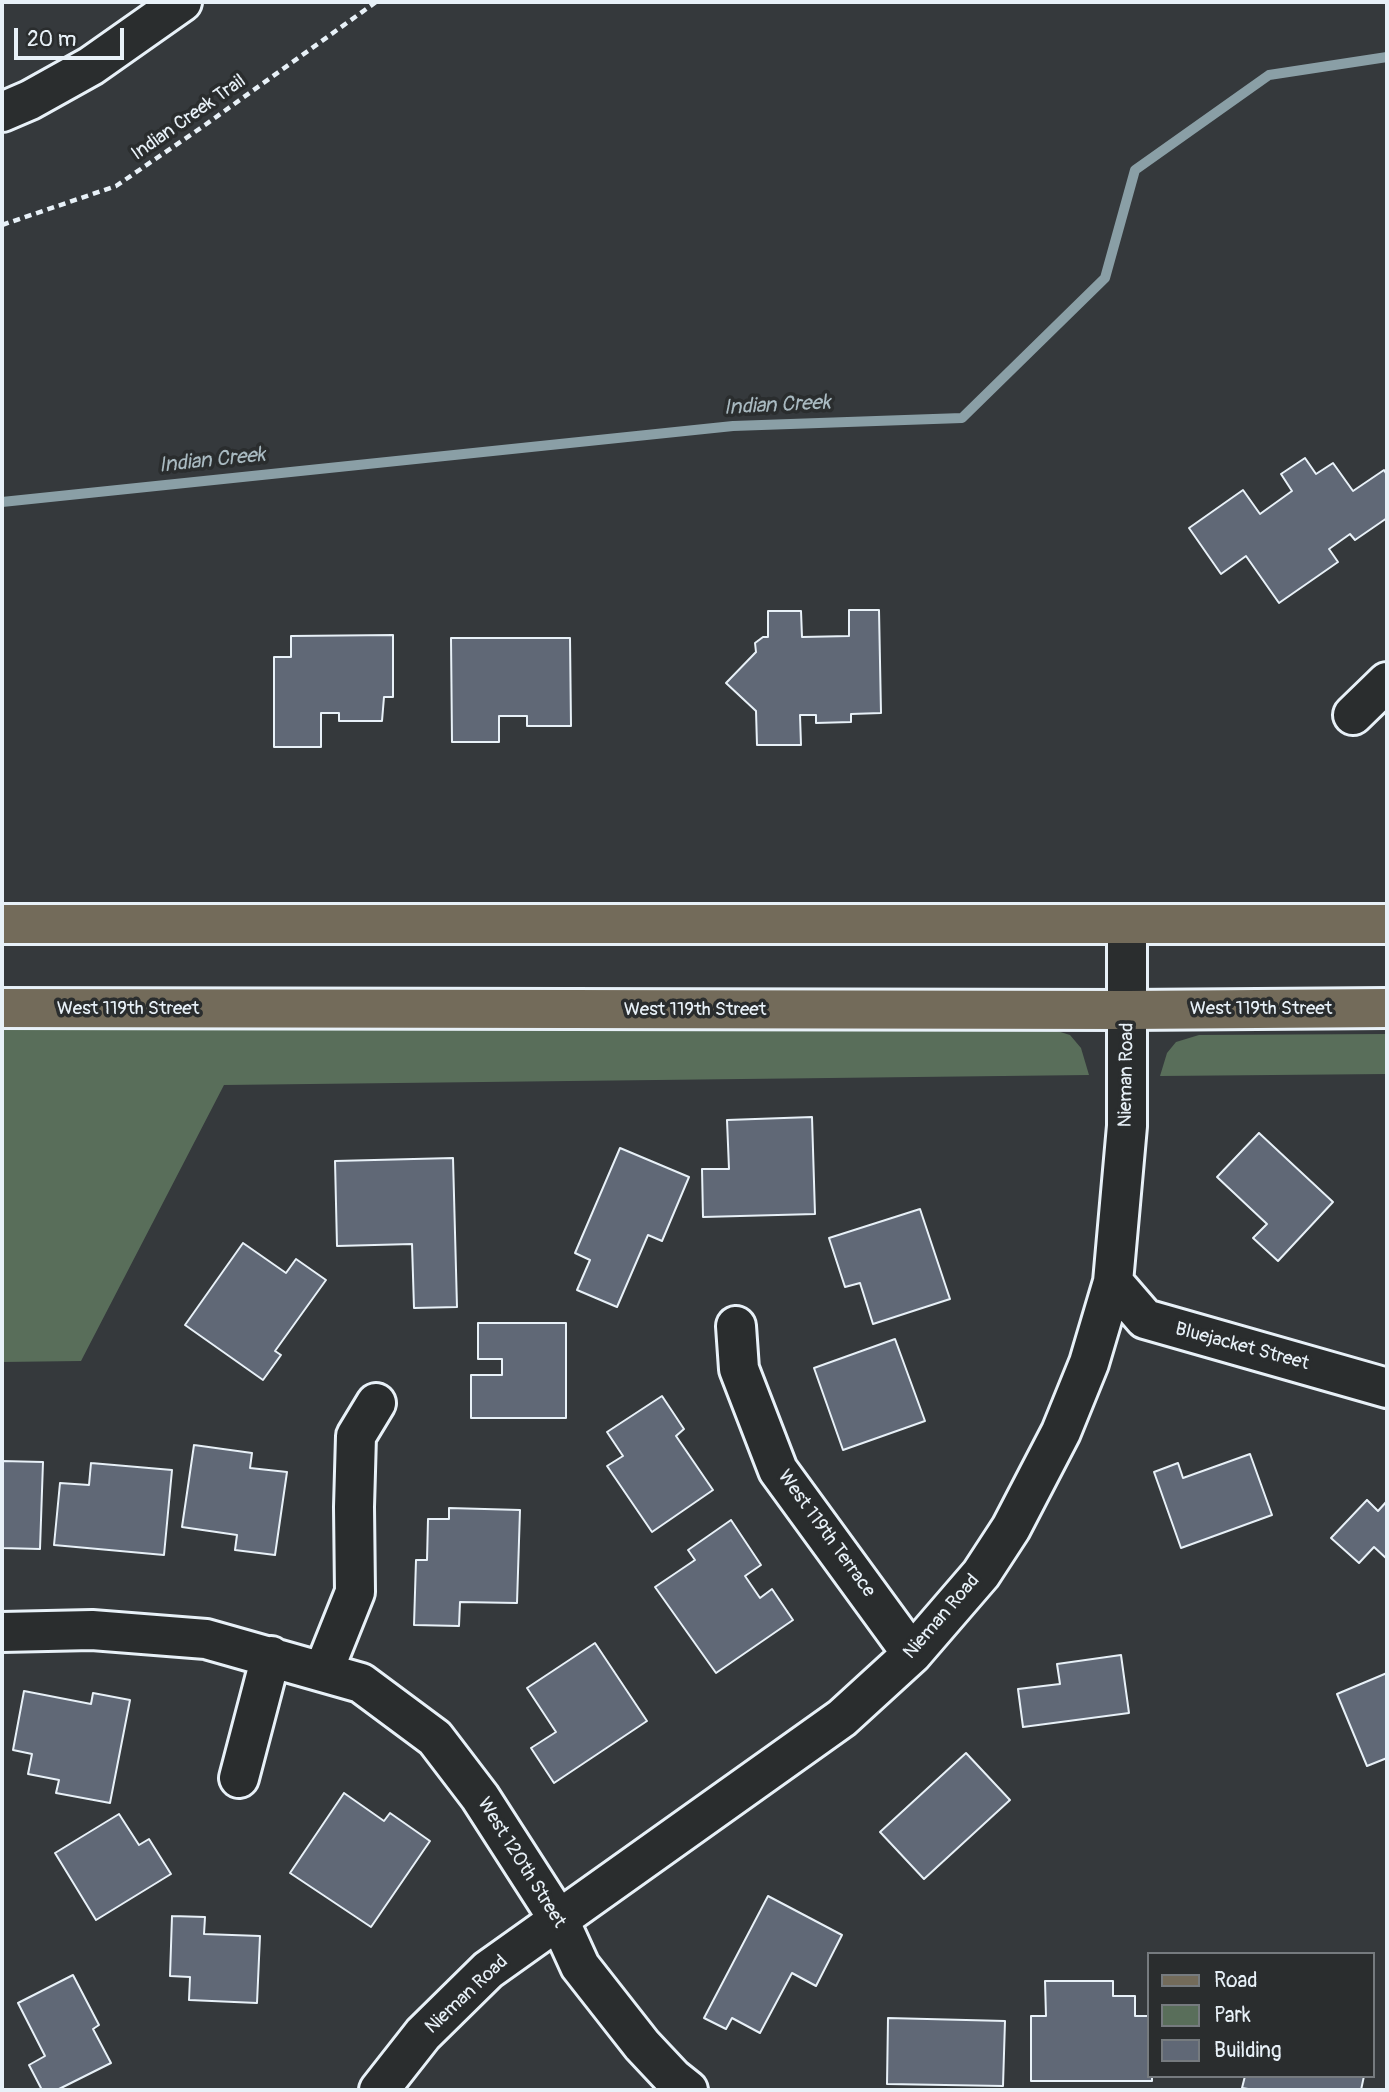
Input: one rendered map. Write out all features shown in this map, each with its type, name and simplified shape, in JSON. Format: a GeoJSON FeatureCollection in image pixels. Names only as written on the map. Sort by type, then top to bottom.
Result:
{"type":"FeatureCollection","features":[{"type":"Feature","properties":{"kind":"main road"},"geometry":{"type":"LineString","coordinates":[[2,924],[1387,925]]}},
{"type":"Feature","properties":{"kind":"main road","name":"West 119th Street"},"geometry":{"type":"LineString","coordinates":[[2,1008],[1387,1008]]}},
{"type":"Feature","properties":{"kind":"street"},"geometry":{"type":"LineString","coordinates":[[2,112],[30,100],[91,66],[182,2]]}},
{"type":"Feature","properties":{"kind":"street"},"geometry":{"type":"LineString","coordinates":[[1353,715],[1387,682]]}},
{"type":"Feature","properties":{"kind":"street","name":"Nieman Road"},"geometry":{"type":"LineString","coordinates":[[379,2090],[423,2034],[488,1970],[842,1718],[912,1654],[981,1574],[1011,1528],[1061,1433],[1089,1363],[1113,1282],[1127,1126],[1127,924]]}},
{"type":"Feature","properties":{"kind":"street","name":"Bluejacket Street"},"geometry":{"type":"LineString","coordinates":[[1113,1282],[1145,1320],[1387,1388]]}},
{"type":"Feature","properties":{"kind":"street","name":"West 119th Terrace"},"geometry":{"type":"LineString","coordinates":[[736,1326],[739,1368],[778,1470],[912,1654]]}},
{"type":"Feature","properties":{"kind":"street"},"geometry":{"type":"LineString","coordinates":[[323,1672],[355,1592],[356,1436],[376,1403]]}},
{"type":"Feature","properties":{"kind":"street","name":"West 120th Street"},"geometry":{"type":"LineString","coordinates":[[2,1632],[92,1630],[206,1639],[361,1683],[435,1738],[480,1797],[559,1920],[580,1966],[642,2045],[688,2090]]}},
{"type":"Feature","properties":{"kind":"street"},"geometry":{"type":"LineString","coordinates":[[239,1779],[271,1656]]}},
{"type":"Feature","properties":{"kind":"path","name":"Indian Creek Trail"},"geometry":{"type":"LineString","coordinates":[[2,225],[116,186],[376,2]]}},
{"type":"Feature","properties":{"kind":"green space"},"geometry":{"type":"Polygon","coordinates":[[[2,1025],[1054,1030],[1070,1035],[1081,1048],[1089,1075],[224,1085],[81,1361],[2,1362],[2,1025]]]}},
{"type":"Feature","properties":{"kind":"green space"},"geometry":{"type":"Polygon","coordinates":[[[1387,1034],[1387,1074],[1160,1076],[1167,1053],[1176,1042],[1199,1035],[1387,1034]]]}},
{"type":"Feature","properties":{"kind":"building"},"geometry":{"type":"Polygon","coordinates":[[[1305,458],[1316,474],[1333,463],[1353,491],[1384,470],[1387,475],[1387,518],[1355,540],[1350,534],[1329,549],[1338,562],[1279,603],[1246,556],[1221,574],[1189,528],[1243,490],[1260,514],[1292,491],[1281,474],[1305,458]]]}},
{"type":"Feature","properties":{"kind":"building"},"geometry":{"type":"Polygon","coordinates":[[[849,610],[879,610],[881,713],[851,714],[851,722],[816,723],[816,715],[800,715],[801,745],[757,745],[756,711],[726,683],[756,652],[755,643],[768,637],[768,611],[801,611],[802,637],[849,636],[849,610]]]}},
{"type":"Feature","properties":{"kind":"building"},"geometry":{"type":"Polygon","coordinates":[[[393,635],[393,697],[384,697],[382,721],[339,721],[339,713],[321,713],[321,747],[274,747],[274,657],[291,657],[291,636],[393,635]]]}},
{"type":"Feature","properties":{"kind":"building"},"geometry":{"type":"Polygon","coordinates":[[[451,638],[570,638],[571,726],[527,726],[527,716],[499,716],[499,742],[452,742],[451,638]]]}},
{"type":"Feature","properties":{"kind":"building"},"geometry":{"type":"Polygon","coordinates":[[[812,1117],[815,1214],[703,1217],[702,1169],[729,1169],[727,1120],[812,1117]]]}},
{"type":"Feature","properties":{"kind":"building"},"geometry":{"type":"Polygon","coordinates":[[[1259,1133],[1333,1202],[1278,1261],[1253,1238],[1267,1224],[1217,1177],[1259,1133]]]}},
{"type":"Feature","properties":{"kind":"building"},"geometry":{"type":"Polygon","coordinates":[[[620,1148],[689,1177],[662,1241],[648,1235],[617,1307],[577,1290],[590,1260],[575,1253],[620,1148]]]}},
{"type":"Feature","properties":{"kind":"building"},"geometry":{"type":"Polygon","coordinates":[[[453,1158],[457,1307],[414,1308],[412,1244],[337,1246],[335,1161],[453,1158]]]}},
{"type":"Feature","properties":{"kind":"building"},"geometry":{"type":"Polygon","coordinates":[[[920,1209],[950,1299],[873,1324],[860,1283],[845,1287],[829,1238],[920,1209]]]}},
{"type":"Feature","properties":{"kind":"building"},"geometry":{"type":"Polygon","coordinates":[[[243,1243],[286,1273],[296,1259],[326,1280],[275,1351],[281,1355],[263,1380],[185,1325],[243,1243]]]}},
{"type":"Feature","properties":{"kind":"building"},"geometry":{"type":"Polygon","coordinates":[[[478,1323],[566,1323],[566,1418],[471,1418],[471,1375],[502,1375],[502,1359],[478,1359],[478,1323]]]}},
{"type":"Feature","properties":{"kind":"building"},"geometry":{"type":"Polygon","coordinates":[[[895,1339],[925,1421],[843,1450],[814,1368],[895,1339]]]}},
{"type":"Feature","properties":{"kind":"building"},"geometry":{"type":"Polygon","coordinates":[[[662,1396],[684,1429],[676,1436],[713,1490],[652,1532],[607,1466],[623,1456],[607,1432],[662,1396]]]}},
{"type":"Feature","properties":{"kind":"building"},"geometry":{"type":"Polygon","coordinates":[[[194,1445],[252,1453],[250,1468],[287,1472],[275,1555],[235,1550],[237,1535],[182,1527],[194,1445]]]}},
{"type":"Feature","properties":{"kind":"building"},"geometry":{"type":"Polygon","coordinates":[[[1250,1454],[1272,1515],[1181,1548],[1154,1472],[1178,1463],[1183,1478],[1250,1454]]]}},
{"type":"Feature","properties":{"kind":"building"},"geometry":{"type":"Polygon","coordinates":[[[2,1461],[43,1462],[40,1549],[2,1548],[2,1461]]]}},
{"type":"Feature","properties":{"kind":"building"},"geometry":{"type":"Polygon","coordinates":[[[91,1463],[172,1470],[164,1555],[54,1545],[60,1483],[89,1485],[91,1463]]]}},
{"type":"Feature","properties":{"kind":"building"},"geometry":{"type":"Polygon","coordinates":[[[1367,1500],[1378,1511],[1387,1501],[1387,1559],[1374,1547],[1359,1563],[1331,1538],[1367,1500]]]}},
{"type":"Feature","properties":{"kind":"building"},"geometry":{"type":"Polygon","coordinates":[[[449,1508],[520,1510],[517,1603],[460,1602],[459,1626],[414,1625],[416,1560],[427,1560],[428,1519],[449,1519],[449,1508]]]}},
{"type":"Feature","properties":{"kind":"building"},"geometry":{"type":"Polygon","coordinates":[[[731,1520],[761,1565],[745,1576],[760,1598],[772,1589],[793,1620],[716,1673],[655,1587],[695,1560],[688,1550],[731,1520]]]}},
{"type":"Feature","properties":{"kind":"building"},"geometry":{"type":"Polygon","coordinates":[[[595,1643],[647,1721],[554,1783],[531,1748],[556,1732],[527,1688],[595,1643]]]}},
{"type":"Feature","properties":{"kind":"building"},"geometry":{"type":"Polygon","coordinates":[[[1121,1655],[1129,1713],[1023,1727],[1018,1689],[1060,1684],[1057,1664],[1121,1655]]]}},
{"type":"Feature","properties":{"kind":"building"},"geometry":{"type":"Polygon","coordinates":[[[1387,1673],[1387,1758],[1367,1766],[1337,1694],[1387,1673]]]}},
{"type":"Feature","properties":{"kind":"building"},"geometry":{"type":"Polygon","coordinates":[[[24,1691],[91,1704],[93,1693],[130,1700],[110,1803],[56,1793],[59,1780],[28,1774],[32,1754],[13,1750],[24,1691]]]}},
{"type":"Feature","properties":{"kind":"building"},"geometry":{"type":"Polygon","coordinates":[[[966,1753],[1010,1800],[924,1879],[880,1832],[966,1753]]]}},
{"type":"Feature","properties":{"kind":"building"},"geometry":{"type":"Polygon","coordinates":[[[344,1793],[384,1821],[390,1813],[430,1841],[371,1927],[290,1873],[344,1793]]]}},
{"type":"Feature","properties":{"kind":"building"},"geometry":{"type":"Polygon","coordinates":[[[119,1814],[139,1845],[149,1839],[171,1874],[96,1920],[55,1853],[119,1814]]]}},
{"type":"Feature","properties":{"kind":"building"},"geometry":{"type":"Polygon","coordinates":[[[768,1896],[842,1935],[816,1986],[792,1973],[760,2033],[732,2018],[726,2029],[704,2018],[768,1896]]]}},
{"type":"Feature","properties":{"kind":"building"},"geometry":{"type":"Polygon","coordinates":[[[172,1916],[205,1917],[204,1934],[260,1936],[257,2003],[189,2000],[190,1977],[170,1976],[172,1916]]]}},
{"type":"Feature","properties":{"kind":"building"},"geometry":{"type":"Polygon","coordinates":[[[73,1975],[99,2025],[93,2029],[111,2063],[57,2090],[42,2090],[29,2065],[45,2056],[18,2003],[73,1975]]]}},
{"type":"Feature","properties":{"kind":"building"},"geometry":{"type":"Polygon","coordinates":[[[1045,1981],[1113,1981],[1113,1996],[1135,1996],[1135,2016],[1148,2016],[1148,2078],[1152,2078],[1152,2081],[1031,2081],[1031,2016],[1046,2016],[1045,1981]]]}},
{"type":"Feature","properties":{"kind":"building"},"geometry":{"type":"Polygon","coordinates":[[[888,2018],[1005,2021],[1003,2086],[887,2084],[888,2018]]]}},
{"type":"Feature","properties":{"kind":"building"},"geometry":{"type":"Polygon","coordinates":[[[1244,2078],[1364,2078],[1361,2090],[1242,2088],[1244,2078]]]}},
{"type":"Feature","properties":{"kind":"waterway","name":"Indian Creek"},"geometry":{"type":"LineString","coordinates":[[2,502],[733,426],[962,418],[1105,278],[1135,170],[1269,75],[1387,57]]}}]}
